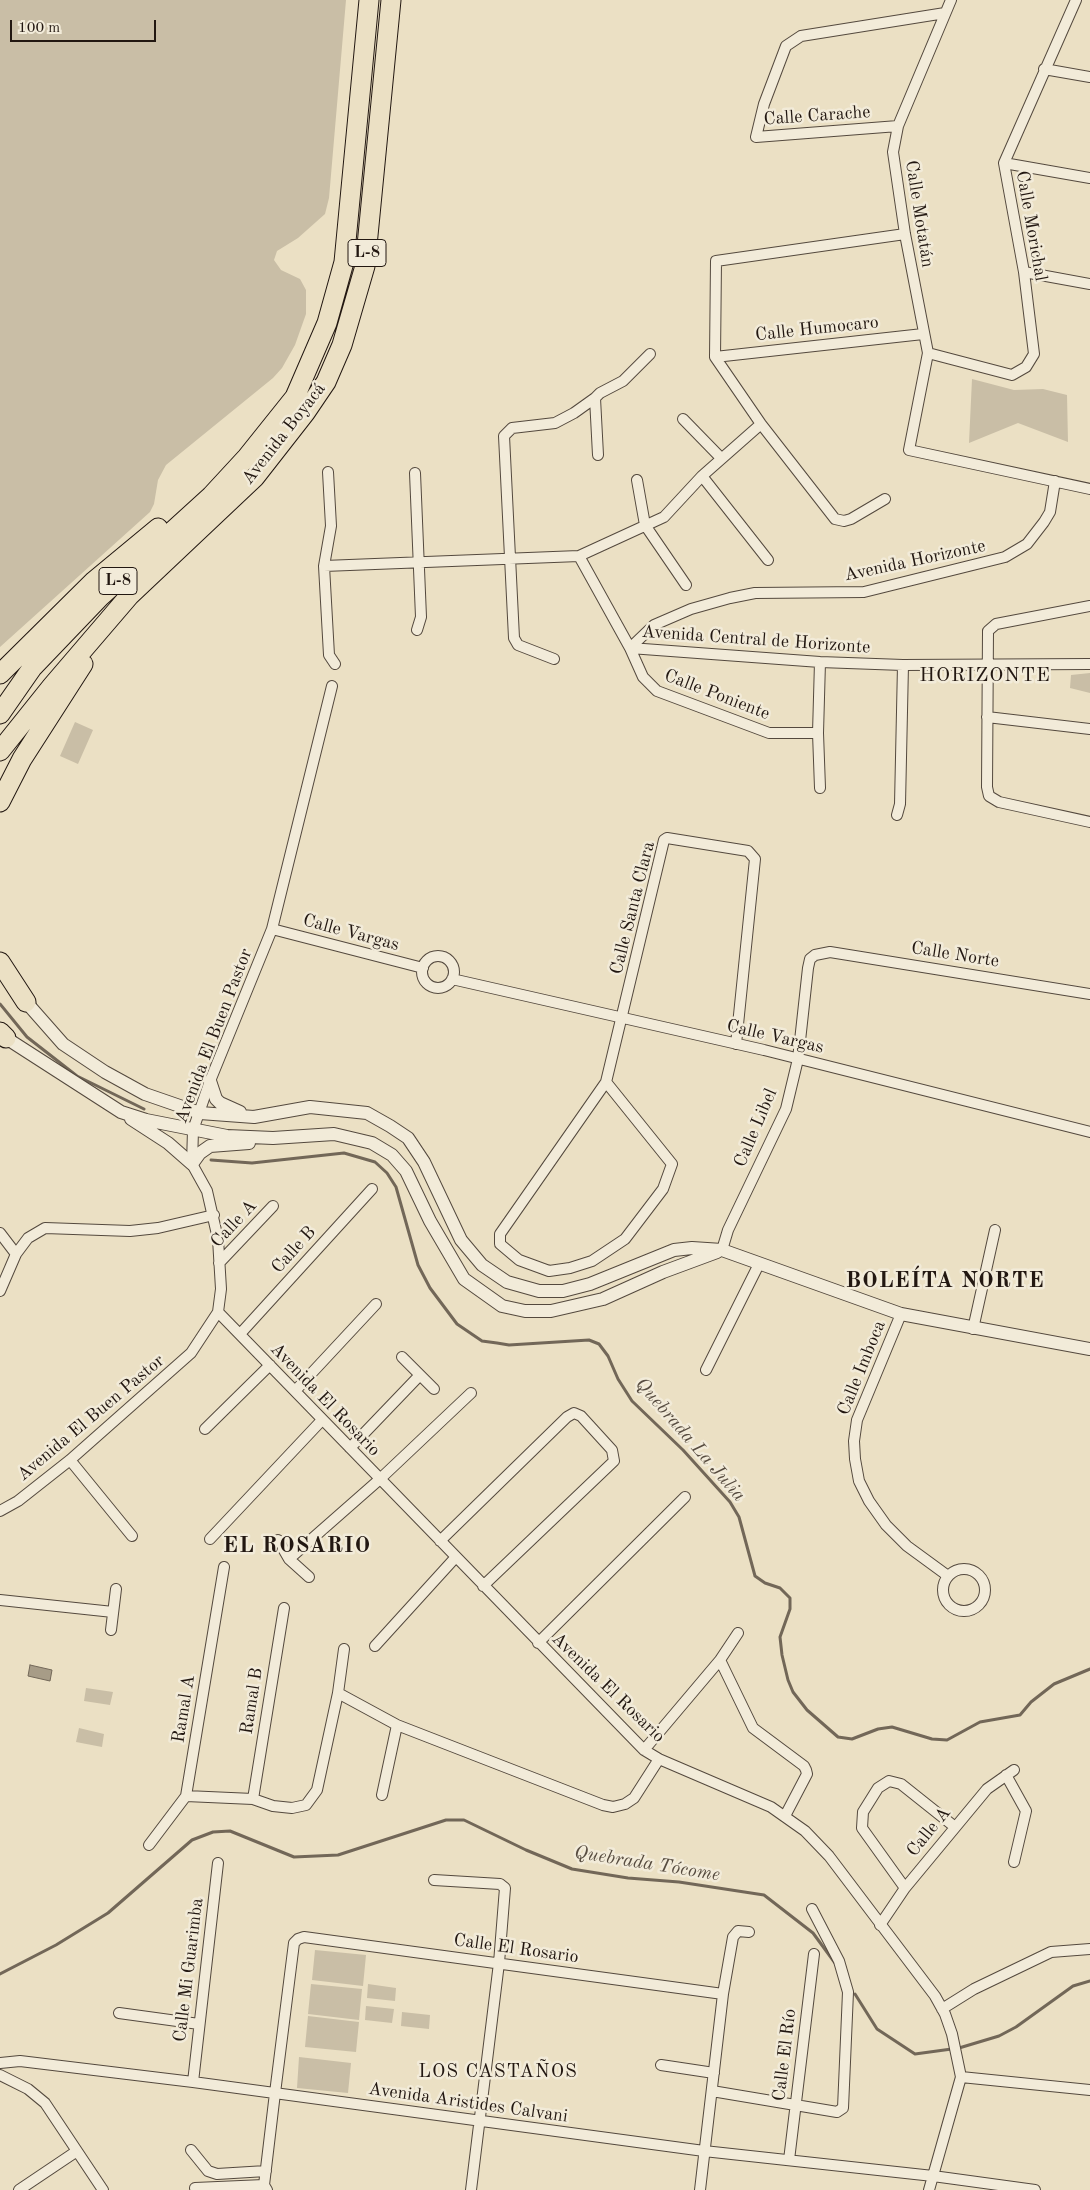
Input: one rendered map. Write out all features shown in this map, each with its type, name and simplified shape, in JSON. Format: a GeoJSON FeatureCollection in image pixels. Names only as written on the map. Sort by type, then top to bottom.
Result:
{"type":"FeatureCollection","features":[{"type":"Feature","properties":{"kind":"highway","name":"Avenida Boyacá"},"geometry":{"type":"LineString","coordinates":[[0,714],[32,668],[100,597],[211,496],[247,457],[295,397],[327,322],[344,262],[368,0]]}},
{"type":"Feature","properties":{"kind":"highway","name":"Avenida Boyacá"},"geometry":{"type":"LineString","coordinates":[[0,751],[52,686],[130,595],[254,477],[305,413],[326,382],[342,345],[365,266],[391,0]]}},
{"type":"Feature","properties":{"kind":"highway"},"geometry":{"type":"LineString","coordinates":[[0,674],[94,581],[247,457]]}},
{"type":"Feature","properties":{"kind":"highway"},"geometry":{"type":"LineString","coordinates":[[0,802],[27,751],[130,595]]}},
{"type":"Feature","properties":{"kind":"highway"},"geometry":{"type":"LineString","coordinates":[[0,962],[26,1002]]}},
{"type":"Feature","properties":{"kind":"street","name":"Calle Motatán"},"geometry":{"type":"LineString","coordinates":[[928,353],[905,234],[893,152],[898,126],[951,0]]}},
{"type":"Feature","properties":{"kind":"street","name":"Calle Morichal"},"geometry":{"type":"LineString","coordinates":[[928,353],[1012,376],[1026,367],[1034,354],[1024,272],[1004,163],[1076,0]]}},
{"type":"Feature","properties":{"kind":"street","name":"Calle Carache"},"geometry":{"type":"LineString","coordinates":[[898,126],[756,137],[764,104],[786,46],[801,36],[944,13]]}},
{"type":"Feature","properties":{"kind":"street"},"geometry":{"type":"LineString","coordinates":[[1044,69],[1090,77]]}},
{"type":"Feature","properties":{"kind":"street"},"geometry":{"type":"LineString","coordinates":[[1004,163],[1090,178]]}},
{"type":"Feature","properties":{"kind":"street"},"geometry":{"type":"LineString","coordinates":[[885,499],[851,519],[844,521],[835,518],[761,424],[715,357],[716,261],[905,234]]}},
{"type":"Feature","properties":{"kind":"street"},"geometry":{"type":"LineString","coordinates":[[1024,272],[1090,284]]}},
{"type":"Feature","properties":{"kind":"street","name":"Calle Humocaro"},"geometry":{"type":"LineString","coordinates":[[715,357],[923,334]]}},
{"type":"Feature","properties":{"kind":"street"},"geometry":{"type":"LineString","coordinates":[[928,353],[909,450],[1090,489]]}},
{"type":"Feature","properties":{"kind":"street"},"geometry":{"type":"LineString","coordinates":[[554,659],[516,643],[505,433],[512,428],[554,423],[586,406],[600,392],[623,381],[650,354]]}},
{"type":"Feature","properties":{"kind":"street"},"geometry":{"type":"LineString","coordinates":[[595,398],[598,455]]}},
{"type":"Feature","properties":{"kind":"street"},"geometry":{"type":"LineString","coordinates":[[683,419],[721,458]]}},
{"type":"Feature","properties":{"kind":"street"},"geometry":{"type":"LineString","coordinates":[[324,566],[511,557],[579,556],[664,517],[702,476],[761,424]]}},
{"type":"Feature","properties":{"kind":"street"},"geometry":{"type":"LineString","coordinates":[[328,472],[331,526],[324,566],[329,655],[335,664]]}},
{"type":"Feature","properties":{"kind":"street"},"geometry":{"type":"LineString","coordinates":[[415,473],[421,617],[417,630]]}},
{"type":"Feature","properties":{"kind":"street"},"geometry":{"type":"LineString","coordinates":[[702,476],[768,560]]}},
{"type":"Feature","properties":{"kind":"street"},"geometry":{"type":"LineString","coordinates":[[637,480],[644,525],[686,585]]}},
{"type":"Feature","properties":{"kind":"street","name":"Avenida Horizonte"},"geometry":{"type":"LineString","coordinates":[[630,648],[654,625],[691,609],[730,598],[755,593],[864,592],[1005,557],[1027,544],[1044,522],[1050,512],[1055,481]]}},
{"type":"Feature","properties":{"kind":"street","name":"Avenida Central de Horizonte"},"geometry":{"type":"LineString","coordinates":[[579,556],[630,648],[820,662],[903,665],[987,663],[1090,664]]}},
{"type":"Feature","properties":{"kind":"street"},"geometry":{"type":"LineString","coordinates":[[1090,606],[996,624],[988,631],[987,663],[987,787],[994,800],[1090,822]]}},
{"type":"Feature","properties":{"kind":"street","name":"Calle Poniente"},"geometry":{"type":"LineString","coordinates":[[630,648],[643,677],[656,692],[769,733],[818,733]]}},
{"type":"Feature","properties":{"kind":"street"},"geometry":{"type":"LineString","coordinates":[[820,662],[818,733],[820,788]]}},
{"type":"Feature","properties":{"kind":"street"},"geometry":{"type":"LineString","coordinates":[[897,815],[900,804],[903,665]]}},
{"type":"Feature","properties":{"kind":"street","name":"Avenida El Buen Pastor"},"geometry":{"type":"LineString","coordinates":[[0,1511],[18,1501],[70,1460],[191,1353],[218,1312],[221,1289],[214,1215],[207,1191],[192,1164],[193,1130],[210,1081],[272,928],[332,686]]}},
{"type":"Feature","properties":{"kind":"street"},"geometry":{"type":"LineString","coordinates":[[987,717],[1090,729]]}},
{"type":"Feature","properties":{"kind":"street","name":"Calle Santa Clara"},"geometry":{"type":"LineString","coordinates":[[606,1082],[672,1164],[663,1189],[625,1239],[592,1261],[570,1268],[549,1270],[519,1260],[500,1244],[500,1234],[606,1082],[623,1018],[664,840],[671,838],[748,851],[755,859],[736,1044]]}},
{"type":"Feature","properties":{"kind":"street","name":"Calle Vargas"},"geometry":{"type":"LineString","coordinates":[[272,928],[423,968],[424,978],[431,986],[445,986],[452,979],[736,1044],[1090,1132]]}},
{"type":"Feature","properties":{"kind":"street","name":"Calle Norte"},"geometry":{"type":"LineString","coordinates":[[815,955],[830,952],[1090,994]]}},
{"type":"Feature","properties":{"kind":"street","name":"Calle Libel"},"geometry":{"type":"LineString","coordinates":[[722,1250],[728,1230],[786,1109],[798,1059],[808,968],[810,959],[815,955]]}},
{"type":"Feature","properties":{"kind":"street"},"geometry":{"type":"LineString","coordinates":[[423,968],[432,957],[445,957],[454,969],[452,979]]}},
{"type":"Feature","properties":{"kind":"street"},"geometry":{"type":"LineString","coordinates":[[26,1002],[63,1044],[105,1072],[145,1094],[200,1113],[254,1117],[310,1107],[367,1113],[408,1138],[424,1162],[461,1240],[482,1265],[508,1282],[540,1291],[563,1291],[590,1284],[674,1250],[692,1248],[722,1250],[900,1314],[973,1329],[1090,1349]]}},
{"type":"Feature","properties":{"kind":"street"},"geometry":{"type":"LineString","coordinates":[[3,1035],[168,1143],[192,1164],[200,1153],[210,1146],[242,1144],[273,1138]]}},
{"type":"Feature","properties":{"kind":"street"},"geometry":{"type":"LineString","coordinates":[[210,1081],[216,1099],[220,1104],[254,1117]]}},
{"type":"Feature","properties":{"kind":"street"},"geometry":{"type":"LineString","coordinates":[[121,1112],[193,1130],[227,1136],[273,1138],[334,1134],[372,1143],[392,1155],[406,1171],[430,1221],[464,1279],[502,1306],[518,1310],[551,1311],[603,1299],[663,1272],[722,1250]]}},
{"type":"Feature","properties":{"kind":"street","name":"Calle B"},"geometry":{"type":"LineString","coordinates":[[240,1334],[372,1189]]}},
{"type":"Feature","properties":{"kind":"street","name":"Calle A"},"geometry":{"type":"LineString","coordinates":[[219,1263],[272,1206]]}},
{"type":"Feature","properties":{"kind":"street"},"geometry":{"type":"LineString","coordinates":[[0,1291],[16,1254],[28,1238],[45,1228],[130,1232],[158,1228],[214,1215]]}},
{"type":"Feature","properties":{"kind":"street"},"geometry":{"type":"LineString","coordinates":[[973,1329],[995,1230]]}},
{"type":"Feature","properties":{"kind":"street"},"geometry":{"type":"LineString","coordinates":[[0,1233],[16,1254]]}},
{"type":"Feature","properties":{"kind":"street"},"geometry":{"type":"LineString","coordinates":[[706,1370],[759,1264]]}},
{"type":"Feature","properties":{"kind":"street"},"geometry":{"type":"LineString","coordinates":[[295,1391],[376,1304]]}},
{"type":"Feature","properties":{"kind":"street","name":"Avenida El Rosario"},"geometry":{"type":"LineString","coordinates":[[218,1312],[455,1558],[644,1750],[658,1759],[758,1800],[785,1816],[805,1832],[829,1856],[931,1990],[942,2009],[952,2034],[960,2077],[929,2190]]}},
{"type":"Feature","properties":{"kind":"street","name":"Calle Imboca"},"geometry":{"type":"LineString","coordinates":[[900,1314],[857,1420],[854,1441],[859,1481],[868,1501],[886,1525],[907,1546],[948,1576]]}},
{"type":"Feature","properties":{"kind":"street"},"geometry":{"type":"LineString","coordinates":[[402,1357],[434,1389]]}},
{"type":"Feature","properties":{"kind":"street"},"geometry":{"type":"LineString","coordinates":[[205,1429],[270,1366]]}},
{"type":"Feature","properties":{"kind":"street"},"geometry":{"type":"LineString","coordinates":[[350,1448],[420,1375]]}},
{"type":"Feature","properties":{"kind":"street"},"geometry":{"type":"LineString","coordinates":[[289,1558],[380,1479],[471,1393]]}},
{"type":"Feature","properties":{"kind":"street"},"geometry":{"type":"LineString","coordinates":[[440,1542],[567,1417],[574,1413],[581,1416],[612,1450],[614,1461],[483,1586]]}},
{"type":"Feature","properties":{"kind":"street"},"geometry":{"type":"LineString","coordinates":[[210,1539],[322,1420]]}},
{"type":"Feature","properties":{"kind":"street"},"geometry":{"type":"LineString","coordinates":[[70,1460],[132,1536]]}},
{"type":"Feature","properties":{"kind":"street"},"geometry":{"type":"LineString","coordinates":[[538,1643],[685,1497]]}},
{"type":"Feature","properties":{"kind":"street"},"geometry":{"type":"LineString","coordinates":[[278,1540],[289,1558],[309,1577]]}},
{"type":"Feature","properties":{"kind":"street"},"geometry":{"type":"LineString","coordinates":[[375,1646],[455,1558]]}},
{"type":"Feature","properties":{"kind":"street","name":"Ramal A"},"geometry":{"type":"LineString","coordinates":[[150,1846],[186,1796],[224,1567]]}},
{"type":"Feature","properties":{"kind":"street"},"geometry":{"type":"LineString","coordinates":[[962,1568],[976,1572],[985,1584],[985,1594],[980,1605],[974,1609],[962,1612],[949,1605],[943,1590],[948,1576],[962,1568]]}},
{"type":"Feature","properties":{"kind":"street"},"geometry":{"type":"LineString","coordinates":[[111,1630],[116,1589]]}},
{"type":"Feature","properties":{"kind":"street"},"geometry":{"type":"LineString","coordinates":[[0,1600],[114,1612]]}},
{"type":"Feature","properties":{"kind":"street","name":"Ramal B"},"geometry":{"type":"LineString","coordinates":[[253,1799],[284,1608]]}},
{"type":"Feature","properties":{"kind":"street"},"geometry":{"type":"LineString","coordinates":[[644,1750],[720,1660],[738,1633]]}},
{"type":"Feature","properties":{"kind":"street"},"geometry":{"type":"LineString","coordinates":[[186,1796],[253,1799],[274,1806],[292,1808],[306,1805],[317,1790],[338,1693],[344,1649]]}},
{"type":"Feature","properties":{"kind":"street"},"geometry":{"type":"LineString","coordinates":[[720,1660],[753,1728],[804,1766],[806,1770],[807,1774],[785,1816]]}},
{"type":"Feature","properties":{"kind":"street"},"geometry":{"type":"LineString","coordinates":[[338,1693],[397,1725],[603,1805],[614,1807],[625,1804],[634,1798],[658,1759]]}},
{"type":"Feature","properties":{"kind":"street"},"geometry":{"type":"LineString","coordinates":[[382,1795],[397,1725]]}},
{"type":"Feature","properties":{"kind":"street","name":"Calle A"},"geometry":{"type":"LineString","coordinates":[[880,1925],[905,1888],[987,1789],[1010,1773],[1026,1811],[1014,1862]]}},
{"type":"Feature","properties":{"kind":"street"},"geometry":{"type":"LineString","coordinates":[[905,1888],[862,1828],[863,1812],[878,1788],[889,1781],[900,1784],[955,1827]]}},
{"type":"Feature","properties":{"kind":"street","name":"Calle Mi Guarimba"},"geometry":{"type":"LineString","coordinates":[[193,2082],[218,1863]]}},
{"type":"Feature","properties":{"kind":"street"},"geometry":{"type":"LineString","coordinates":[[434,1880],[504,1885],[499,1963],[471,2190]]}},
{"type":"Feature","properties":{"kind":"street"},"geometry":{"type":"LineString","coordinates":[[712,2091],[837,2112],[843,2108],[848,1992],[839,1961],[812,1909]]}},
{"type":"Feature","properties":{"kind":"street"},"geometry":{"type":"LineString","coordinates":[[700,2190],[723,1994],[734,1933],[749,1932]]}},
{"type":"Feature","properties":{"kind":"street","name":"Calle El Rosario"},"geometry":{"type":"LineString","coordinates":[[275,2093],[294,1943],[298,1938],[304,1937],[723,1994]]}},
{"type":"Feature","properties":{"kind":"street"},"geometry":{"type":"LineString","coordinates":[[942,2009],[974,1989],[1051,1952],[1090,1949]]}},
{"type":"Feature","properties":{"kind":"street","name":"Calle El Río"},"geometry":{"type":"LineString","coordinates":[[789,2160],[814,1954]]}},
{"type":"Feature","properties":{"kind":"street"},"geometry":{"type":"LineString","coordinates":[[120,2013],[199,2024]]}},
{"type":"Feature","properties":{"kind":"street","name":"Avenida Aristides Calvani"},"geometry":{"type":"LineString","coordinates":[[0,2063],[20,2061],[193,2082],[704,2151],[933,2176],[1035,2190]]}},
{"type":"Feature","properties":{"kind":"street"},"geometry":{"type":"LineString","coordinates":[[661,2065],[714,2073]]}},
{"type":"Feature","properties":{"kind":"street"},"geometry":{"type":"LineString","coordinates":[[0,2075],[24,2086],[40,2099],[103,2190]]}},
{"type":"Feature","properties":{"kind":"street"},"geometry":{"type":"LineString","coordinates":[[960,2077],[1090,2090]]}},
{"type":"Feature","properties":{"kind":"street"},"geometry":{"type":"LineString","coordinates":[[195,2188],[266,2188],[266,2171],[275,2093]]}},
{"type":"Feature","properties":{"kind":"street"},"geometry":{"type":"LineString","coordinates":[[191,2150],[208,2171],[217,2174],[266,2171]]}},
{"type":"Feature","properties":{"kind":"street"},"geometry":{"type":"LineString","coordinates":[[19,2190],[76,2151]]}},
{"type":"Feature","properties":{"kind":"shaded area"},"geometry":{"type":"Polygon","coordinates":[[[0,0],[346,0],[329,198],[325,214],[298,238],[277,251],[274,260],[281,270],[300,279],[306,290],[306,314],[295,345],[282,368],[273,378],[166,465],[158,480],[154,504],[150,512],[0,647],[0,0]]]}},
{"type":"Feature","properties":{"kind":"shaded area"},"geometry":{"type":"Polygon","coordinates":[[[972,379],[1014,390],[1043,389],[1067,395],[1068,442],[1018,423],[969,443],[972,379]]]}},
{"type":"Feature","properties":{"kind":"shaded area"},"geometry":{"type":"Polygon","coordinates":[[[1090,673],[1090,693],[1070,688],[1071,675],[1090,673]]]}},
{"type":"Feature","properties":{"kind":"shaded area"},"geometry":{"type":"Polygon","coordinates":[[[75,722],[93,730],[78,764],[60,756],[75,722]]]}},
{"type":"Feature","properties":{"kind":"shaded area"},"geometry":{"type":"Polygon","coordinates":[[[30,1665],[52,1670],[50,1681],[28,1676],[30,1665]]]}},
{"type":"Feature","properties":{"kind":"shaded area"},"geometry":{"type":"Polygon","coordinates":[[[86,1688],[113,1692],[110,1705],[84,1701],[86,1688]]]}},
{"type":"Feature","properties":{"kind":"shaded area"},"geometry":{"type":"Polygon","coordinates":[[[79,1728],[104,1734],[102,1747],[76,1742],[79,1728]]]}},
{"type":"Feature","properties":{"kind":"shaded area"},"geometry":{"type":"Polygon","coordinates":[[[315,1950],[366,1955],[363,1986],[312,1980],[315,1950]]]}},
{"type":"Feature","properties":{"kind":"shaded area"},"geometry":{"type":"Polygon","coordinates":[[[311,1984],[362,1989],[359,2020],[308,2014],[311,1984]]]}},
{"type":"Feature","properties":{"kind":"shaded area"},"geometry":{"type":"Polygon","coordinates":[[[368,1984],[396,1988],[395,2001],[367,1998],[368,1984]]]}},
{"type":"Feature","properties":{"kind":"shaded area"},"geometry":{"type":"Polygon","coordinates":[[[366,2006],[394,2009],[392,2023],[365,2020],[366,2006]]]}},
{"type":"Feature","properties":{"kind":"shaded area"},"geometry":{"type":"Polygon","coordinates":[[[402,2012],[430,2015],[429,2029],[401,2026],[402,2012]]]}},
{"type":"Feature","properties":{"kind":"shaded area"},"geometry":{"type":"Polygon","coordinates":[[[308,2016],[359,2022],[356,2052],[305,2047],[308,2016]]]}},
{"type":"Feature","properties":{"kind":"shaded area"},"geometry":{"type":"Polygon","coordinates":[[[299,2057],[351,2063],[348,2093],[297,2088],[299,2057]]]}},
{"type":"Feature","properties":{"kind":"waterway","name":"Quebrada La Julia"},"geometry":{"type":"LineString","coordinates":[[0,1004],[27,1037],[77,1076],[144,1109]]}},
{"type":"Feature","properties":{"kind":"waterway","name":"Quebrada La Julia"},"geometry":{"type":"LineString","coordinates":[[211,1160],[252,1163],[344,1153],[375,1162],[387,1173],[396,1187],[418,1265],[430,1288],[457,1324],[482,1341],[509,1345],[589,1340],[599,1344],[608,1356],[618,1379],[632,1401],[683,1450],[730,1502],[739,1517],[755,1576],[765,1583],[780,1588],[790,1598],[790,1609],[780,1637],[788,1680],[793,1692],[807,1710],[838,1737],[852,1739],[878,1729],[892,1727],[932,1739],[947,1740],[980,1722],[1020,1715],[1031,1702],[1054,1684],[1090,1669]]}},
{"type":"Feature","properties":{"kind":"waterway","name":"Quebrada Tócome"},"geometry":{"type":"LineString","coordinates":[[0,1974],[56,1945],[108,1913],[192,1840],[213,1832],[230,1831],[294,1857],[338,1855],[446,1820],[464,1820],[526,1850],[572,1869],[764,1895],[813,1933],[835,1963]]}},
{"type":"Feature","properties":{"kind":"waterway"},"geometry":{"type":"LineString","coordinates":[[855,1994],[877,2029],[915,2054],[959,2048],[999,2036],[1016,2027],[1073,1986],[1090,1981]]}},
{"type":"Feature","properties":{"kind":"district","name":"HORIZONTE"},"geometry":{"type":"Point","coordinates":[985,676]}},
{"type":"Feature","properties":{"kind":"district","name":"BOLEÍTA NORTE"},"geometry":{"type":"Point","coordinates":[945,1281]}},
{"type":"Feature","properties":{"kind":"district","name":"EL ROSARIO"},"geometry":{"type":"Point","coordinates":[297,1546]}},
{"type":"Feature","properties":{"kind":"district","name":"LOS CASTAÑOS"},"geometry":{"type":"Point","coordinates":[498,2072]}}]}
